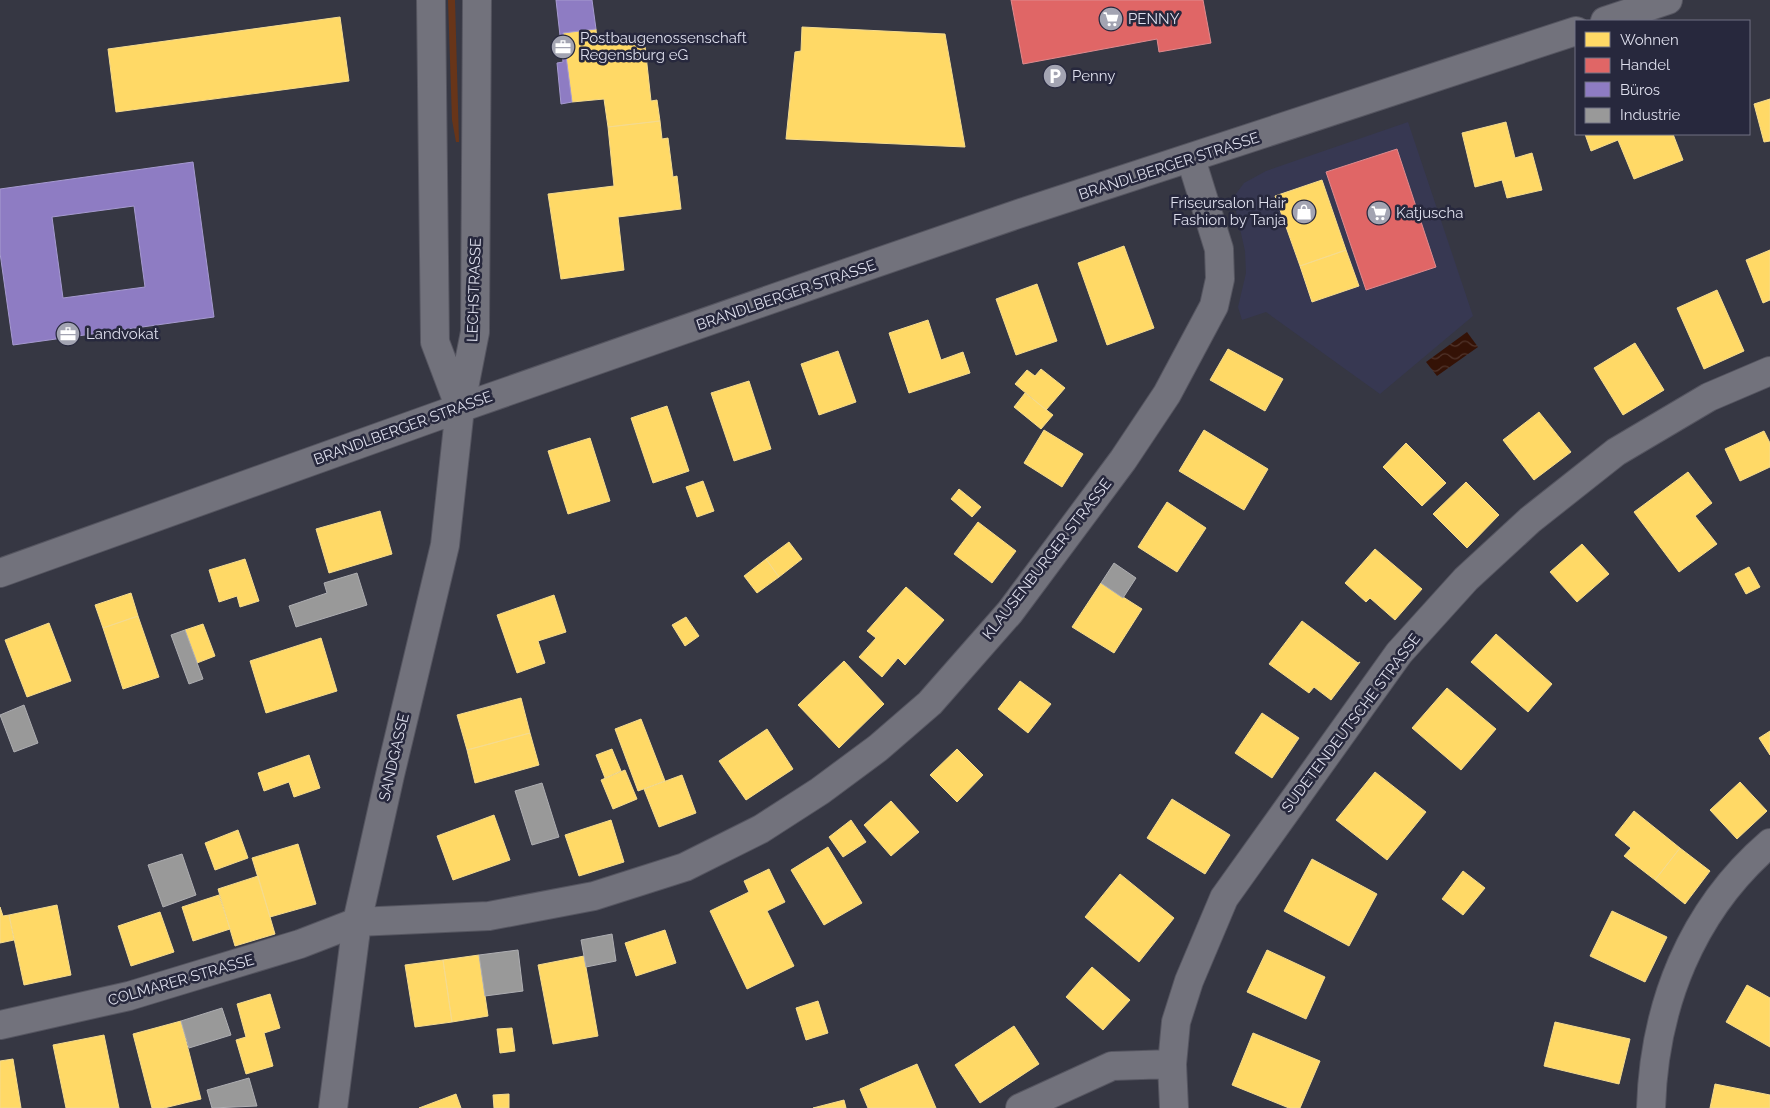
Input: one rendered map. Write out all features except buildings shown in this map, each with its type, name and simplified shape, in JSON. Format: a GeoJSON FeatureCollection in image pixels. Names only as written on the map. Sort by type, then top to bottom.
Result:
{"type":"FeatureCollection","features":[{"type":"Feature","properties":{"kind":"street"},"geometry":{"type":"LineString","coordinates":[[431,0],[436,342],[460,408]]}},
{"type":"Feature","properties":{"kind":"street","name":"LECHSTRASSE"},"geometry":{"type":"LineString","coordinates":[[460,408],[475,332],[477,0]]}},
{"type":"Feature","properties":{"kind":"street"},"geometry":{"type":"LineString","coordinates":[[1608,20],[1668,0]]}},
{"type":"Feature","properties":{"kind":"street","name":"BRANDLBERGER STRASSE"},"geometry":{"type":"LineString","coordinates":[[0,573],[460,408],[1021,213],[1191,159],[1575,31]]}},
{"type":"Feature","properties":{"kind":"street","name":"KLAUSENBURGER STRASSE"},"geometry":{"type":"LineString","coordinates":[[358,922],[489,916],[594,896],[684,867],[761,829],[820,791],[878,748],[930,703],[1010,612],[1123,460],[1167,394],[1214,306],[1220,279],[1219,249],[1191,159]]}},
{"type":"Feature","properties":{"kind":"street","name":"SUDETENDEUTSCHE STRASSE"},"geometry":{"type":"LineString","coordinates":[[1174,1108],[1172,1064],[1176,1022],[1189,981],[1224,898],[1399,653],[1466,579],[1530,520],[1616,452],[1709,397],[1770,371]]}},
{"type":"Feature","properties":{"kind":"street","name":"SANDGASSE"},"geometry":{"type":"LineString","coordinates":[[333,1108],[358,922],[390,775],[445,545],[460,408]]}},
{"type":"Feature","properties":{"kind":"street"},"geometry":{"type":"LineString","coordinates":[[1651,1108],[1652,1084],[1661,1024],[1678,969],[1709,911],[1749,862],[1770,844]]}},
{"type":"Feature","properties":{"kind":"street","name":"COLMARER STRASSE"},"geometry":{"type":"LineString","coordinates":[[0,1024],[148,991],[300,944],[358,922]]}},
{"type":"Feature","properties":{"kind":"street"},"geometry":{"type":"LineString","coordinates":[[1020,1108],[1112,1066],[1172,1064]]}},
{"type":"Feature","properties":{"kind":"shaded area"},"geometry":{"type":"Polygon","coordinates":[[[448,0],[455,0],[459,142],[456,142],[452,120],[448,0]]]}},
{"type":"Feature","properties":{"kind":"shaded area"},"geometry":{"type":"Polygon","coordinates":[[[1408,122],[1473,316],[1380,394],[1266,312],[1242,320],[1238,307],[1246,273],[1245,251],[1233,198],[1244,183],[1266,171],[1408,122]]]}},
{"type":"Feature","properties":{"kind":"water"},"geometry":{"type":"Polygon","coordinates":[[[1467,332],[1478,347],[1437,376],[1426,362],[1467,332]]]}},
{"type":"Feature","properties":{"kind":"place","name":"PENNY"},"geometry":{"type":"Point","coordinates":[1111,19]}},
{"type":"Feature","properties":{"kind":"place","name":"Postbaugenossenschaft Regensburg eG"},"geometry":{"type":"Point","coordinates":[563,47]}},
{"type":"Feature","properties":{"kind":"place","name":"Penny"},"geometry":{"type":"Point","coordinates":[1055,76]}},
{"type":"Feature","properties":{"kind":"place","name":"Friseursalon Hair Fashion by Tanja"},"geometry":{"type":"Point","coordinates":[1304,212]}},
{"type":"Feature","properties":{"kind":"place","name":"Katjuscha"},"geometry":{"type":"Point","coordinates":[1379,213]}},
{"type":"Feature","properties":{"kind":"place","name":"Landvokat"},"geometry":{"type":"Point","coordinates":[68,334]}}]}
